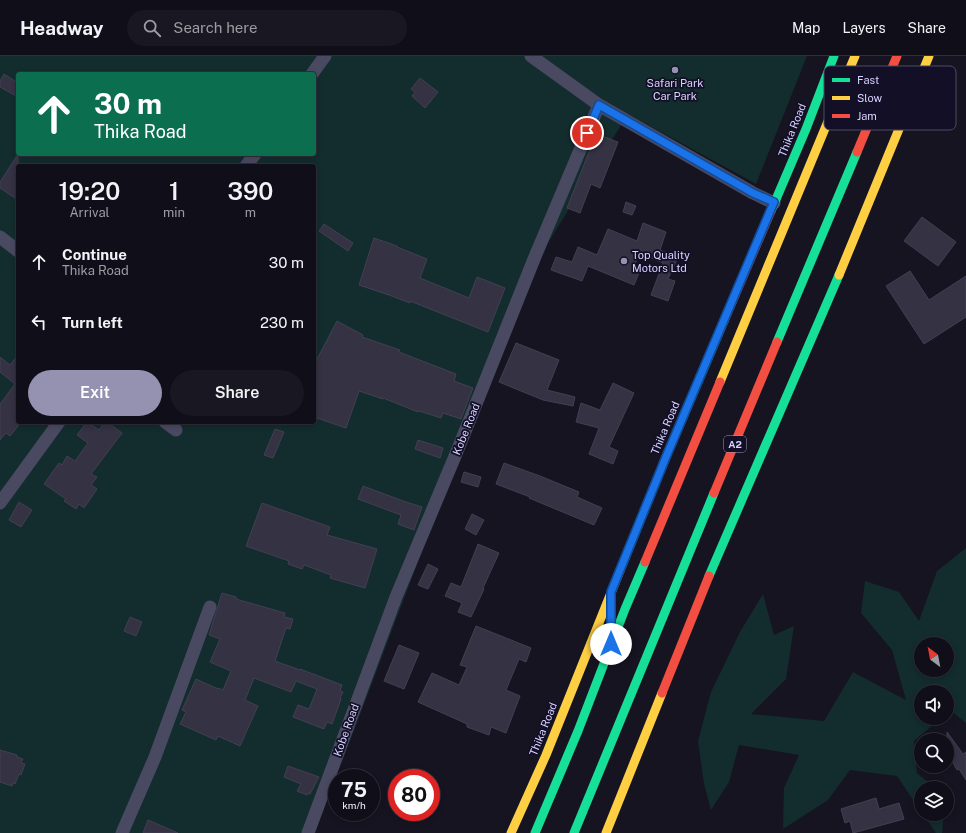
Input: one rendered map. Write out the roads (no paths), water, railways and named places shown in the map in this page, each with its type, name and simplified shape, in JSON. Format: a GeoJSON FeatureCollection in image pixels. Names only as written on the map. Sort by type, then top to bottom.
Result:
{"type":"FeatureCollection","features":[{"type":"Feature","properties":{"kind":"main road","name":"Thika Road"},"geometry":{"type":"LineString","coordinates":[[830,66],[834,56]]}},
{"type":"Feature","properties":{"kind":"main road"},"geometry":{"type":"LineString","coordinates":[[851,66],[855,56]]}},
{"type":"Feature","properties":{"kind":"main road","name":"A2"},"geometry":{"type":"LineString","coordinates":[[893,66],[897,56]]}},
{"type":"Feature","properties":{"kind":"main road"},"geometry":{"type":"LineString","coordinates":[[925,66],[929,56]]}},
{"type":"Feature","properties":{"kind":"main road","name":"Thika Road"},"geometry":{"type":"LineString","coordinates":[[511,833],[546,755],[666,457],[806,129],[824,82]]}},
{"type":"Feature","properties":{"kind":"main road"},"geometry":{"type":"LineString","coordinates":[[535,833],[578,731],[625,608],[824,130]]}},
{"type":"Feature","properties":{"kind":"main road","name":"A2"},"geometry":{"type":"LineString","coordinates":[[574,833],[866,130]]}},
{"type":"Feature","properties":{"kind":"main road"},"geometry":{"type":"LineString","coordinates":[[606,833],[707,580],[854,239],[899,130]]}},
{"type":"Feature","properties":{"kind":"main road"},"geometry":{"type":"LineString","coordinates":[[611,592],[611,644]]}},
{"type":"Feature","properties":{"kind":"street"},"geometry":{"type":"LineString","coordinates":[[313,72],[325,56]]}},
{"type":"Feature","properties":{"kind":"street"},"geometry":{"type":"LineString","coordinates":[[531,56],[599,105],[753,193],[774,202]]}},
{"type":"Feature","properties":{"kind":"street","name":"Kobe Road"},"geometry":{"type":"LineString","coordinates":[[308,833],[396,597],[458,449],[534,259],[599,105]]}},
{"type":"Feature","properties":{"kind":"street"},"geometry":{"type":"LineString","coordinates":[[0,237],[16,249]]}},
{"type":"Feature","properties":{"kind":"street"},"geometry":{"type":"LineString","coordinates":[[0,503],[58,424]]}},
{"type":"Feature","properties":{"kind":"street"},"geometry":{"type":"LineString","coordinates":[[167,424],[176,430]]}},
{"type":"Feature","properties":{"kind":"street"},"geometry":{"type":"LineString","coordinates":[[122,833],[155,757],[210,607]]}},
{"type":"Feature","properties":{"kind":"place","name":"Safari Park Car Park"},"geometry":{"type":"Point","coordinates":[675,70]}},
{"type":"Feature","properties":{"kind":"place","name":"Top Quality Motors Ltd"},"geometry":{"type":"Point","coordinates":[624,261]}}]}
